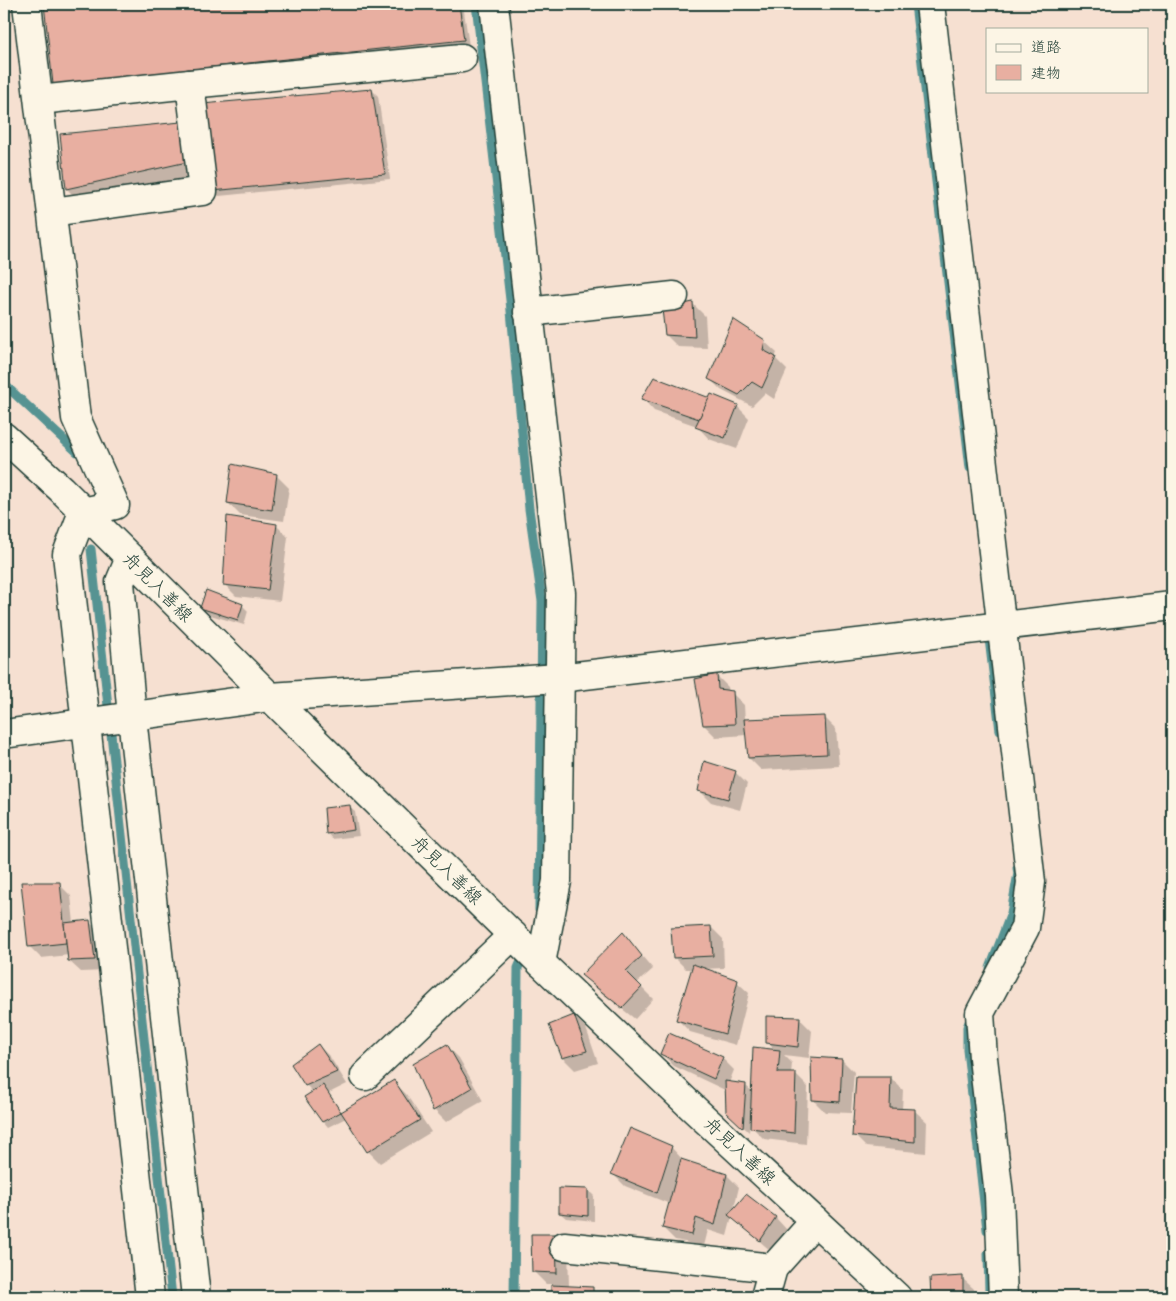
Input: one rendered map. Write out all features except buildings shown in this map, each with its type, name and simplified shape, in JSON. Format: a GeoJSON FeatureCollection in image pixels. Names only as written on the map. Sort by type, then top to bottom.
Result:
{"type":"FeatureCollection","features":[{"type":"Feature","properties":{"kind":"street"},"geometry":{"type":"LineString","coordinates":[[27,4],[76,418],[115,504],[83,512],[67,554],[91,722],[150,1297]]}},
{"type":"Feature","properties":{"kind":"street"},"geometry":{"type":"LineString","coordinates":[[494,4],[561,594],[557,881],[541,963]]}},
{"type":"Feature","properties":{"kind":"street"},"geometry":{"type":"LineString","coordinates":[[930,4],[1031,882],[1024,928],[980,1013],[998,1195],[1003,1297]]}},
{"type":"Feature","properties":{"kind":"street"},"geometry":{"type":"LineString","coordinates":[[39,100],[462,58]]}},
{"type":"Feature","properties":{"kind":"street"},"geometry":{"type":"LineString","coordinates":[[52,212],[203,191],[190,84]]}},
{"type":"Feature","properties":{"kind":"street"},"geometry":{"type":"LineString","coordinates":[[528,312],[674,296]]}},
{"type":"Feature","properties":{"kind":"street","name":"舟見入善線"},"geometry":{"type":"LineString","coordinates":[[4,437],[130,558],[541,963],[695,1110],[898,1297]]}},
{"type":"Feature","properties":{"kind":"street"},"geometry":{"type":"LineString","coordinates":[[130,558],[120,582],[127,718],[196,1297]]}},
{"type":"Feature","properties":{"kind":"street"},"geometry":{"type":"LineString","coordinates":[[4,734],[270,697],[559,678],[1172,606]]}},
{"type":"Feature","properties":{"kind":"street"},"geometry":{"type":"LineString","coordinates":[[365,1076],[513,934]]}},
{"type":"Feature","properties":{"kind":"street"},"geometry":{"type":"LineString","coordinates":[[765,1297],[773,1268],[815,1221]]}},
{"type":"Feature","properties":{"kind":"street"},"geometry":{"type":"LineString","coordinates":[[564,1246],[773,1268]]}},
{"type":"Feature","properties":{"kind":"waterway"},"geometry":{"type":"LineString","coordinates":[[476,4],[510,300],[529,509],[542,601],[539,910]]}},
{"type":"Feature","properties":{"kind":"waterway"},"geometry":{"type":"LineString","coordinates":[[915,4],[970,468]]}},
{"type":"Feature","properties":{"kind":"waterway"},"geometry":{"type":"LineString","coordinates":[[4,384],[77,452]]}},
{"type":"Feature","properties":{"kind":"waterway"},"geometry":{"type":"LineString","coordinates":[[91,549],[172,1297]]}},
{"type":"Feature","properties":{"kind":"waterway"},"geometry":{"type":"LineString","coordinates":[[988,630],[1000,731]]}},
{"type":"Feature","properties":{"kind":"waterway"},"geometry":{"type":"LineString","coordinates":[[990,968],[1011,913],[1018,873],[1017,868]]}},
{"type":"Feature","properties":{"kind":"waterway"},"geometry":{"type":"LineString","coordinates":[[514,1297],[518,968],[525,952]]}},
{"type":"Feature","properties":{"kind":"waterway"},"geometry":{"type":"LineString","coordinates":[[970,1019],[967,1027],[967,1050],[987,1230]]}},
{"type":"Feature","properties":{"kind":"waterway"},"geometry":{"type":"LineString","coordinates":[[988,1253],[989,1290]]}}]}
